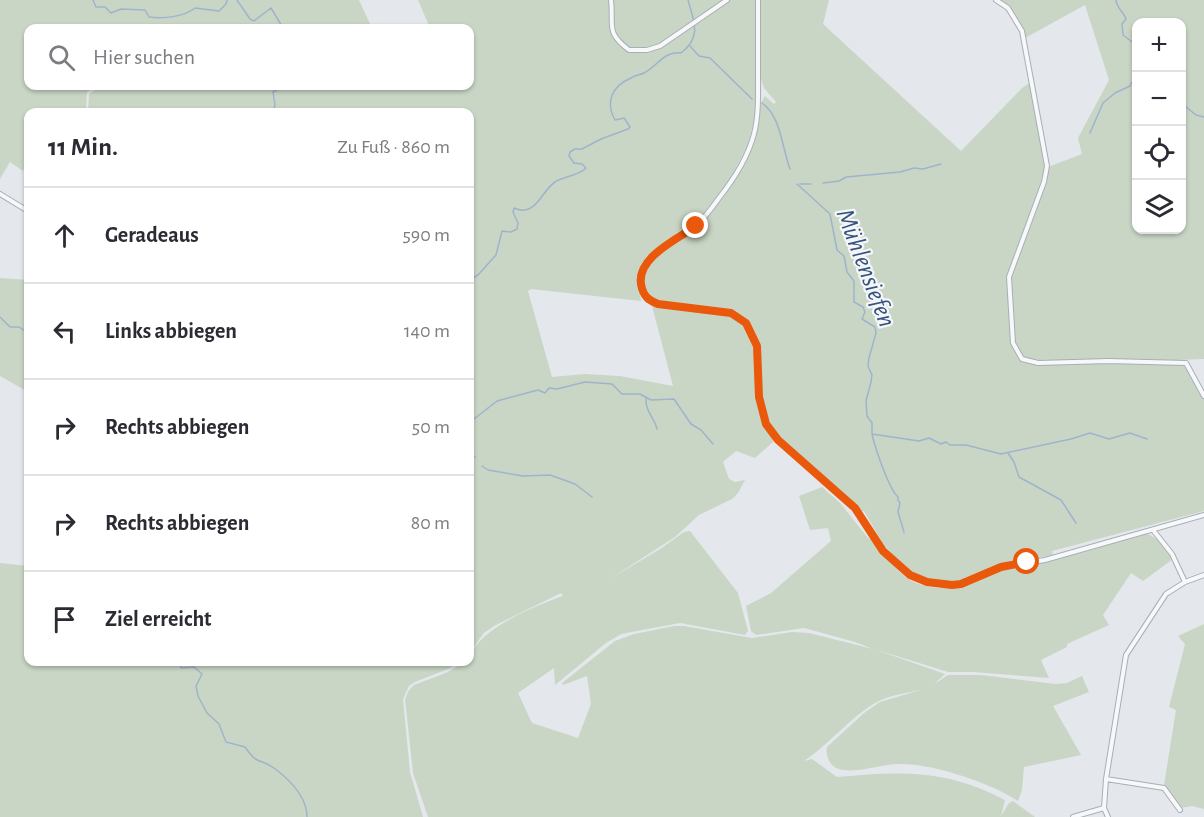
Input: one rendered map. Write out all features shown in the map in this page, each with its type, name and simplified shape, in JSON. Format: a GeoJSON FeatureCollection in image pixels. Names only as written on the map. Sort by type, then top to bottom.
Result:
{"type":"FeatureCollection","features":[{"type":"Feature","properties":{"kind":"street"},"geometry":{"type":"LineString","coordinates":[[611,0],[614,36],[629,50],[647,50],[660,46],[727,0]]}},
{"type":"Feature","properties":{"kind":"street"},"geometry":{"type":"LineString","coordinates":[[758,0],[758,110],[754,135],[740,168],[696,226],[647,261],[641,273],[641,286],[648,300],[658,304],[731,313],[746,323],[757,346],[759,397],[766,424],[778,440],[855,508],[883,551],[910,575],[927,582],[961,584],[1001,567],[1045,560],[1204,515]]}},
{"type":"Feature","properties":{"kind":"street"},"geometry":{"type":"LineString","coordinates":[[996,0],[1008,8],[1022,31],[1047,166],[1044,182],[1009,277],[1013,343],[1017,352],[1022,359],[1038,363],[1109,361],[1186,363],[1204,396]]}},
{"type":"Feature","properties":{"kind":"street"},"geometry":{"type":"LineString","coordinates":[[0,194],[24,209]]}},
{"type":"Feature","properties":{"kind":"street"},"geometry":{"type":"LineString","coordinates":[[1153,530],[1172,554],[1185,582]]}},
{"type":"Feature","properties":{"kind":"street"},"geometry":{"type":"LineString","coordinates":[[1108,817],[1104,808],[1106,779],[1126,655],[1166,594],[1185,582],[1204,575]]}},
{"type":"Feature","properties":{"kind":"street"},"geometry":{"type":"LineString","coordinates":[[1106,779],[1164,788],[1180,810]]}},
{"type":"Feature","properties":{"kind":"street"},"geometry":{"type":"LineString","coordinates":[[1073,817],[1104,808]]}},
{"type":"Feature","properties":{"kind":"green space"},"geometry":{"type":"Polygon","coordinates":[[[0,0],[359,0],[370,24],[24,24],[24,90],[91,90],[87,92],[86,108],[24,108],[24,168],[23,171],[10,162],[0,179],[0,0]]]}},
{"type":"Feature","properties":{"kind":"green space"},"geometry":{"type":"Polygon","coordinates":[[[418,0],[723,0],[699,18],[700,22],[729,0],[756,0],[755,116],[748,145],[730,179],[706,213],[644,262],[638,280],[641,301],[531,289],[528,291],[552,377],[585,374],[620,376],[673,386],[652,306],[729,315],[741,323],[748,333],[755,356],[758,408],[773,442],[755,458],[736,451],[723,462],[729,479],[735,482],[745,480],[732,499],[699,515],[675,537],[610,579],[684,532],[690,531],[738,593],[748,631],[745,635],[680,623],[621,634],[606,643],[555,685],[554,668],[518,693],[532,723],[578,738],[591,704],[587,676],[563,685],[562,683],[615,641],[634,634],[674,626],[752,638],[792,632],[809,633],[873,649],[804,628],[756,635],[751,631],[746,606],[771,593],[831,541],[828,528],[810,530],[799,496],[822,487],[840,503],[897,569],[914,582],[939,588],[960,585],[1009,567],[1070,556],[1144,533],[1149,534],[1168,550],[1173,559],[1143,581],[1131,573],[1103,615],[1109,625],[1067,644],[1067,647],[1041,660],[1049,678],[948,672],[874,649],[945,674],[934,684],[948,675],[981,675],[1056,684],[1067,683],[1082,676],[1089,692],[1053,706],[1081,755],[1024,767],[1022,790],[1018,801],[993,787],[961,775],[928,767],[899,764],[846,770],[836,768],[831,763],[827,747],[864,713],[880,702],[920,690],[888,697],[869,707],[804,761],[812,759],[837,777],[903,773],[963,782],[1005,800],[1001,816],[1009,803],[1013,801],[1035,817],[428,817],[413,773],[405,699],[409,690],[414,685],[458,666],[474,666],[474,650],[493,630],[523,613],[563,596],[561,593],[494,626],[484,633],[474,647],[474,108],[88,108],[89,94],[95,90],[474,90],[474,24],[428,24],[418,0]]]}},
{"type":"Feature","properties":{"kind":"green space"},"geometry":{"type":"Polygon","coordinates":[[[760,0],[829,0],[823,24],[961,151],[1022,88],[1031,82],[1045,171],[1011,268],[1008,280],[1011,283],[1048,167],[1082,154],[1078,138],[1109,80],[1085,5],[1025,38],[1015,15],[1001,0],[1204,0],[1204,359],[1177,360],[1186,368],[1204,400],[1204,511],[1052,551],[1053,555],[996,566],[957,583],[929,580],[913,574],[903,566],[883,544],[864,511],[860,512],[775,433],[763,413],[756,339],[750,327],[740,316],[724,309],[656,301],[645,292],[644,279],[647,268],[654,258],[705,219],[718,203],[745,159],[754,140],[762,101],[765,96],[774,104],[776,102],[764,88],[760,75],[760,0]]]}},
{"type":"Feature","properties":{"kind":"green space"},"geometry":{"type":"Polygon","coordinates":[[[0,278],[24,280],[24,390],[0,376],[0,278]]]}},
{"type":"Feature","properties":{"kind":"green space"},"geometry":{"type":"Polygon","coordinates":[[[0,563],[24,566],[24,666],[453,666],[415,682],[409,686],[403,699],[410,772],[423,817],[0,817],[0,563]]]}},
{"type":"Feature","properties":{"kind":"green space"},"geometry":{"type":"Polygon","coordinates":[[[1204,624],[1204,809],[1192,806],[1181,808],[1164,785],[1176,710],[1169,707],[1185,644],[1178,636],[1204,624]]]}},
{"type":"Feature","properties":{"kind":"waterway"},"geometry":{"type":"LineString","coordinates":[[93,0],[96,7],[105,7],[111,13],[121,9],[145,10],[149,17],[161,18],[173,17],[195,8],[219,11],[227,0]]}},
{"type":"Feature","properties":{"kind":"waterway"},"geometry":{"type":"LineString","coordinates":[[237,0],[250,19],[254,21],[271,8],[281,24]]}},
{"type":"Feature","properties":{"kind":"waterway"},"geometry":{"type":"LineString","coordinates":[[474,278],[496,255],[502,231],[511,232],[517,229],[518,223],[513,212],[514,208],[522,210],[533,207],[555,182],[586,168],[582,164],[574,163],[569,156],[570,152],[582,149],[630,127],[624,118],[615,120],[611,107],[612,95],[624,81],[644,73],[670,54],[681,53],[688,47],[695,29],[688,0]]}},
{"type":"Feature","properties":{"kind":"waterway"},"geometry":{"type":"LineString","coordinates":[[1116,0],[1126,19],[1122,24],[1123,35],[1132,42]]}},
{"type":"Feature","properties":{"kind":"waterway","name":"Mühlensiefen"},"geometry":{"type":"LineString","coordinates":[[690,46],[699,56],[710,58],[752,99]]}},
{"type":"Feature","properties":{"kind":"waterway"},"geometry":{"type":"LineString","coordinates":[[1090,133],[1103,103],[1115,93],[1130,86],[1132,82]]}},
{"type":"Feature","properties":{"kind":"waterway"},"geometry":{"type":"LineString","coordinates":[[274,108],[273,92],[276,90]]}},
{"type":"Feature","properties":{"kind":"waterway","name":"Mühlensiefen"},"geometry":{"type":"LineString","coordinates":[[762,103],[777,124],[790,169]]}},
{"type":"Feature","properties":{"kind":"waterway"},"geometry":{"type":"LineString","coordinates":[[1186,107],[1196,115],[1204,117]]}},
{"type":"Feature","properties":{"kind":"waterway"},"geometry":{"type":"LineString","coordinates":[[823,183],[839,181],[846,177],[900,172],[914,168],[923,169],[941,164]]}},
{"type":"Feature","properties":{"kind":"waterway","name":"Mühlensiefen"},"geometry":{"type":"LineString","coordinates":[[797,184],[830,214],[837,250],[844,256],[847,272],[854,281],[854,302],[863,307],[865,312],[862,319],[875,327],[876,333],[868,366],[872,375],[866,401],[867,416],[872,423],[872,434],[919,441],[929,438],[941,444],[946,442],[950,445],[966,445],[1001,454],[1090,433],[1109,439],[1130,433],[1147,439]]}},
{"type":"Feature","properties":{"kind":"waterway"},"geometry":{"type":"LineString","coordinates":[[800,184],[811,184]]}},
{"type":"Feature","properties":{"kind":"waterway"},"geometry":{"type":"LineString","coordinates":[[0,317],[10,327],[19,327],[24,330]]}},
{"type":"Feature","properties":{"kind":"waterway"},"geometry":{"type":"LineString","coordinates":[[474,419],[497,401],[538,390],[545,393],[549,388],[557,389],[585,382],[612,384],[622,394],[640,394],[651,400],[674,399],[691,424],[701,430],[713,444]]}},
{"type":"Feature","properties":{"kind":"waterway"},"geometry":{"type":"LineString","coordinates":[[646,398],[647,407],[657,429]]}},
{"type":"Feature","properties":{"kind":"waterway"},"geometry":{"type":"LineString","coordinates":[[872,434],[883,468],[900,503],[898,512],[904,532]]}},
{"type":"Feature","properties":{"kind":"waterway"},"geometry":{"type":"LineString","coordinates":[[1008,453],[1019,477],[1061,500],[1076,523]]}},
{"type":"Feature","properties":{"kind":"waterway"},"geometry":{"type":"LineString","coordinates":[[482,466],[488,470],[523,476],[550,475],[575,484],[592,497]]}},
{"type":"Feature","properties":{"kind":"waterway"},"geometry":{"type":"LineString","coordinates":[[181,666],[181,668],[194,667],[202,674],[196,686],[198,696],[207,713],[219,724],[226,742],[245,747],[256,759],[274,768],[286,778],[301,796],[307,817]]}},
{"type":"Feature","properties":{"kind":"route"},"geometry":{"type":"LineString","coordinates":[[696,226],[647,261],[641,273],[641,286],[645,296],[648,300],[658,304],[731,313],[746,323],[757,346],[759,397],[766,424],[778,440],[855,508],[883,551],[910,575],[927,582],[952,585],[961,584],[1001,567],[1027,562]]}}]}
